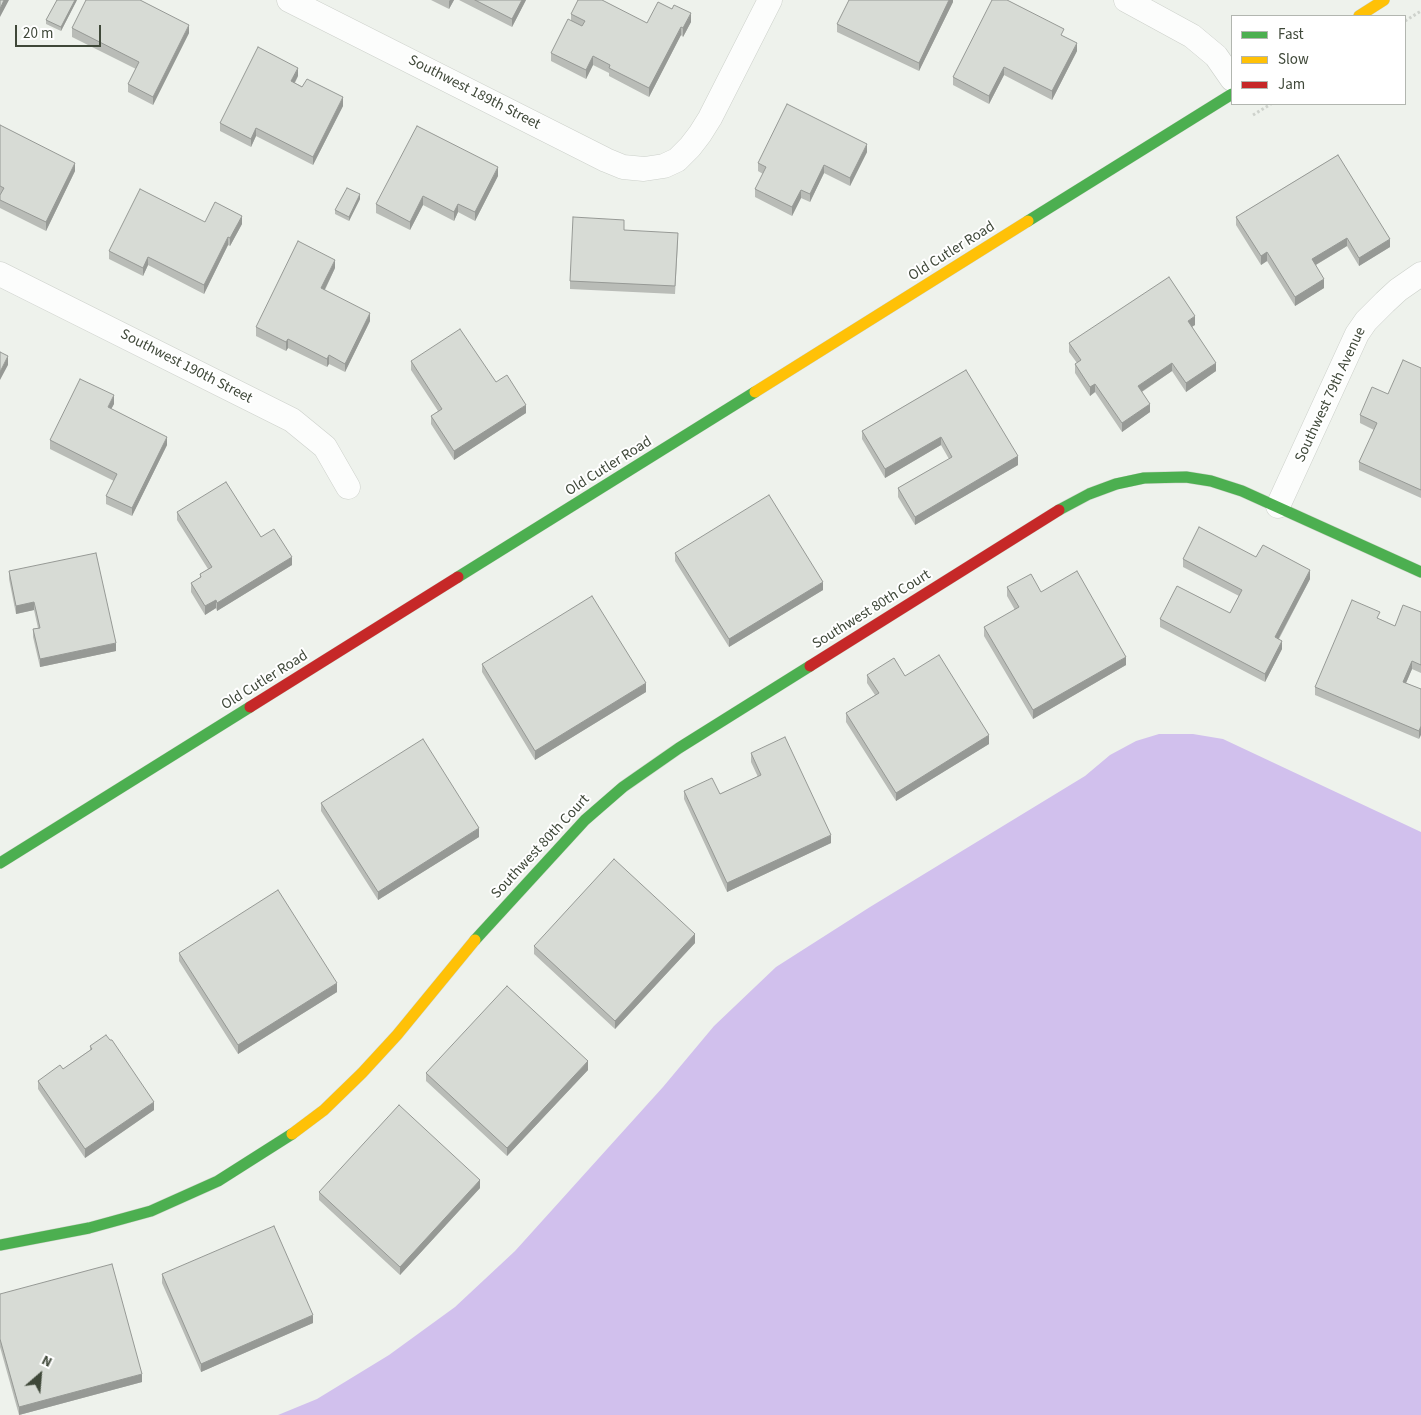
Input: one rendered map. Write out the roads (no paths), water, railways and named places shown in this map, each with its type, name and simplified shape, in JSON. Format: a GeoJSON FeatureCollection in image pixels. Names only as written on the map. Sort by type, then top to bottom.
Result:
{"type":"FeatureCollection","features":[{"type":"Feature","properties":{"kind":"street","name":"Southwest 189th Street"},"geometry":{"type":"LineString","coordinates":[[289,0],[606,160],[624,166],[644,168],[664,166],[676,160],[690,147],[710,118],[770,0]]}},
{"type":"Feature","properties":{"kind":"street"},"geometry":{"type":"LineString","coordinates":[[1126,0],[1192,36],[1216,56],[1231,78]]}},
{"type":"Feature","properties":{"kind":"street"},"geometry":{"type":"LineString","coordinates":[[1360,15],[1384,0]]}},
{"type":"Feature","properties":{"kind":"street","name":"Old Cutler Road"},"geometry":{"type":"LineString","coordinates":[[0,863],[1231,95]]}},
{"type":"Feature","properties":{"kind":"street","name":"Southwest 190th Street"},"geometry":{"type":"LineString","coordinates":[[0,274],[292,420],[326,447],[348,487]]}},
{"type":"Feature","properties":{"kind":"street","name":"Southwest 79th Avenue"},"geometry":{"type":"LineString","coordinates":[[1278,506],[1357,334],[1366,321],[1385,302],[1421,274]]}},
{"type":"Feature","properties":{"kind":"street","name":"Southwest 80th Court"},"geometry":{"type":"LineString","coordinates":[[0,1245],[89,1228],[151,1211],[218,1181],[282,1142],[324,1110],[362,1074],[502,910],[573,832],[604,803],[642,772],[1066,506],[1089,494],[1116,484],[1144,478],[1193,478],[1227,486],[1278,506],[1421,572]]}}]}
